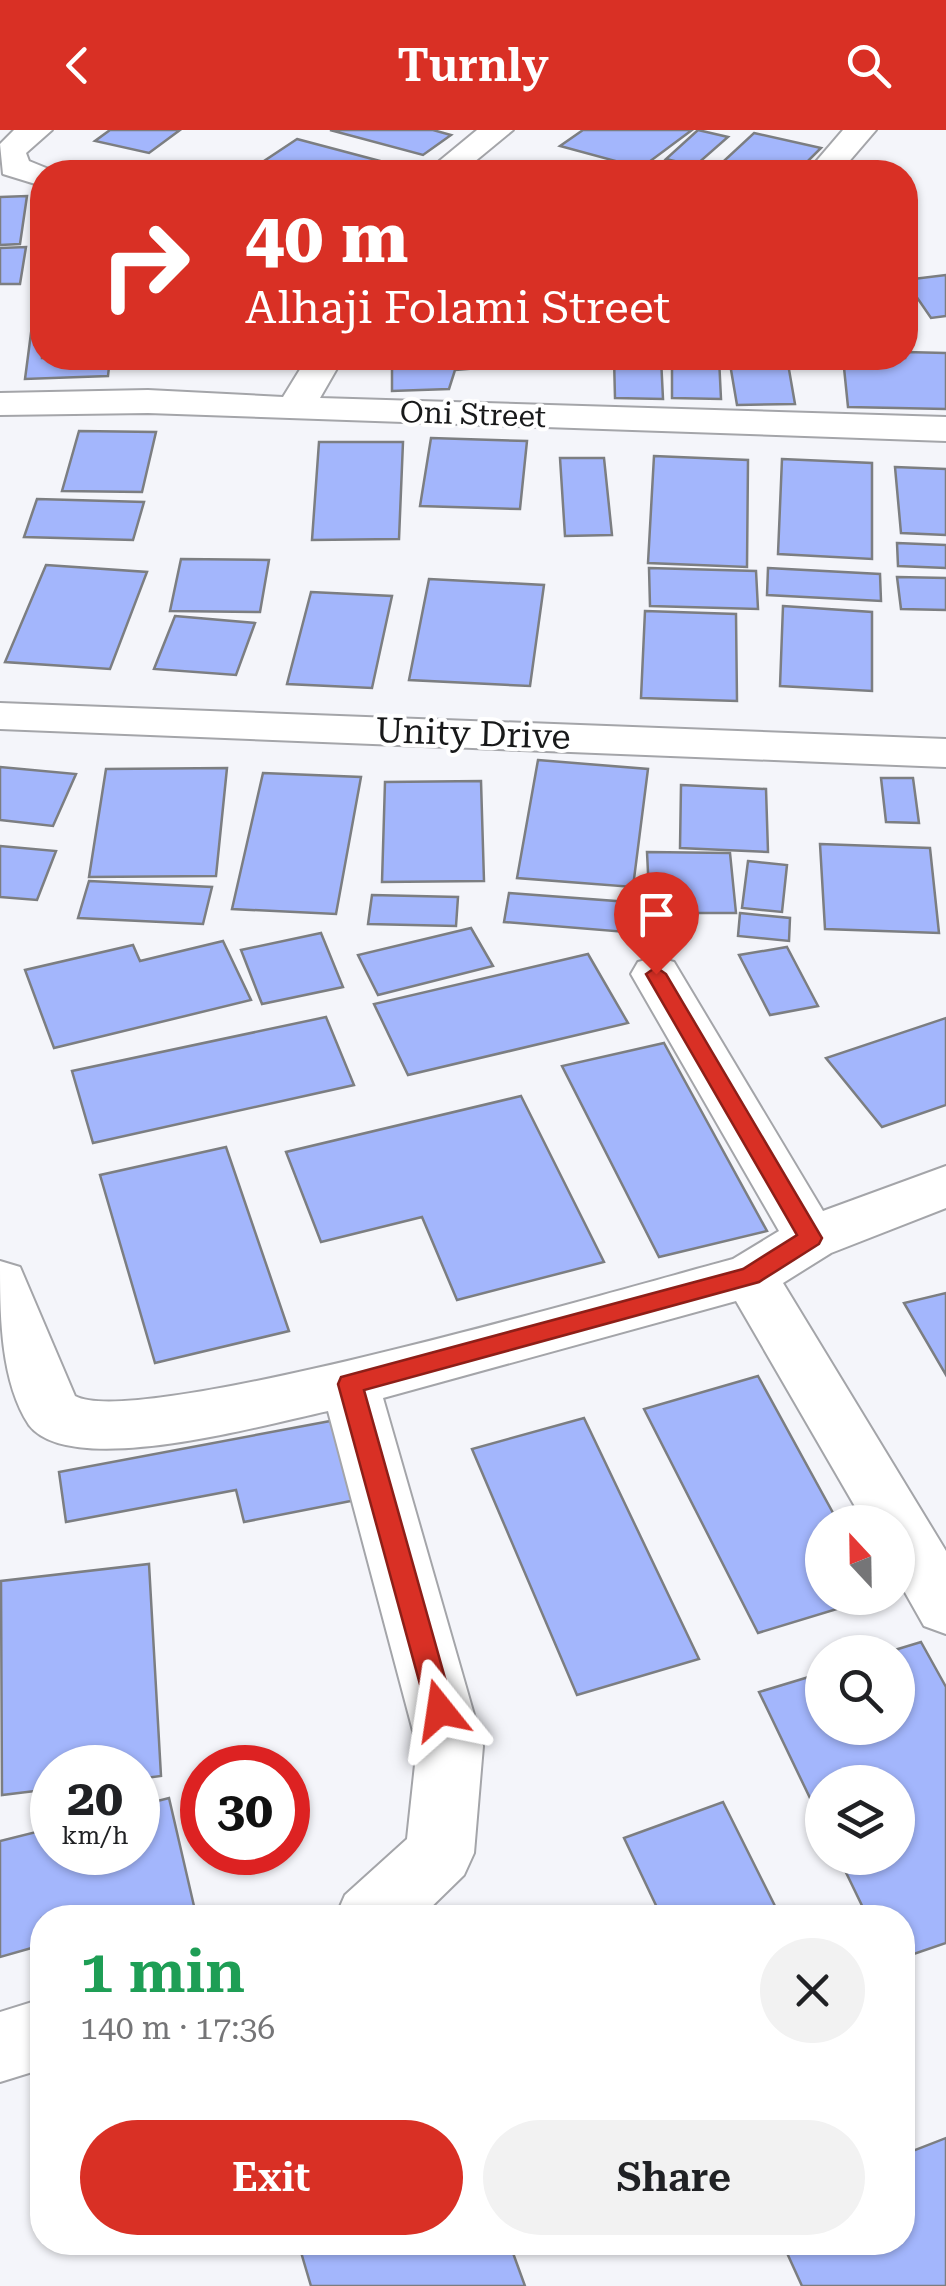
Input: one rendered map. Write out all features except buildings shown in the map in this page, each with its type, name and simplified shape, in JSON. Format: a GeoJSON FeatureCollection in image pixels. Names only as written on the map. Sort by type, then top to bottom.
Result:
{"type":"FeatureCollection","features":[{"type":"Feature","properties":{"kind":"street"},"geometry":{"type":"LineString","coordinates":[[30,172],[15,167],[10,153],[18,141],[36,130]]}},
{"type":"Feature","properties":{"kind":"street"},"geometry":{"type":"LineString","coordinates":[[834,160],[860,130]]}},
{"type":"Feature","properties":{"kind":"street"},"geometry":{"type":"LineString","coordinates":[[457,160],[492,131]]}},
{"type":"Feature","properties":{"kind":"street"},"geometry":{"type":"LineString","coordinates":[[295,409],[319,370]]}},
{"type":"Feature","properties":{"kind":"street","name":"Oni Street"},"geometry":{"type":"LineString","coordinates":[[1,406],[95,399],[199,401],[295,409],[946,429]]}},
{"type":"Feature","properties":{"kind":"street","name":"Unity Drive"},"geometry":{"type":"LineString","coordinates":[[0,716],[946,753]]}},
{"type":"Feature","properties":{"kind":"street"},"geometry":{"type":"LineString","coordinates":[[656,974],[811,1238]]}},
{"type":"Feature","properties":{"kind":"street"},"geometry":{"type":"LineString","coordinates":[[0,1282],[51,1411],[78,1426],[146,1424],[350,1384],[750,1276],[811,1238],[946,1186]]}},
{"type":"Feature","properties":{"kind":"street"},"geometry":{"type":"LineString","coordinates":[[750,1276],[886,1505]]}},
{"type":"Feature","properties":{"kind":"street"},"geometry":{"type":"LineString","coordinates":[[350,1384],[450,1746],[440,1853],[384,1905]]}},
{"type":"Feature","properties":{"kind":"street"},"geometry":{"type":"LineString","coordinates":[[915,1554],[946,1607]]}},
{"type":"Feature","properties":{"kind":"street"},"geometry":{"type":"LineString","coordinates":[[0,2048],[30,2038]]}},
{"type":"Feature","properties":{"kind":"route"},"geometry":{"type":"LineString","coordinates":[[440,1710],[350,1384],[750,1276],[811,1238],[656,974]]}}]}
